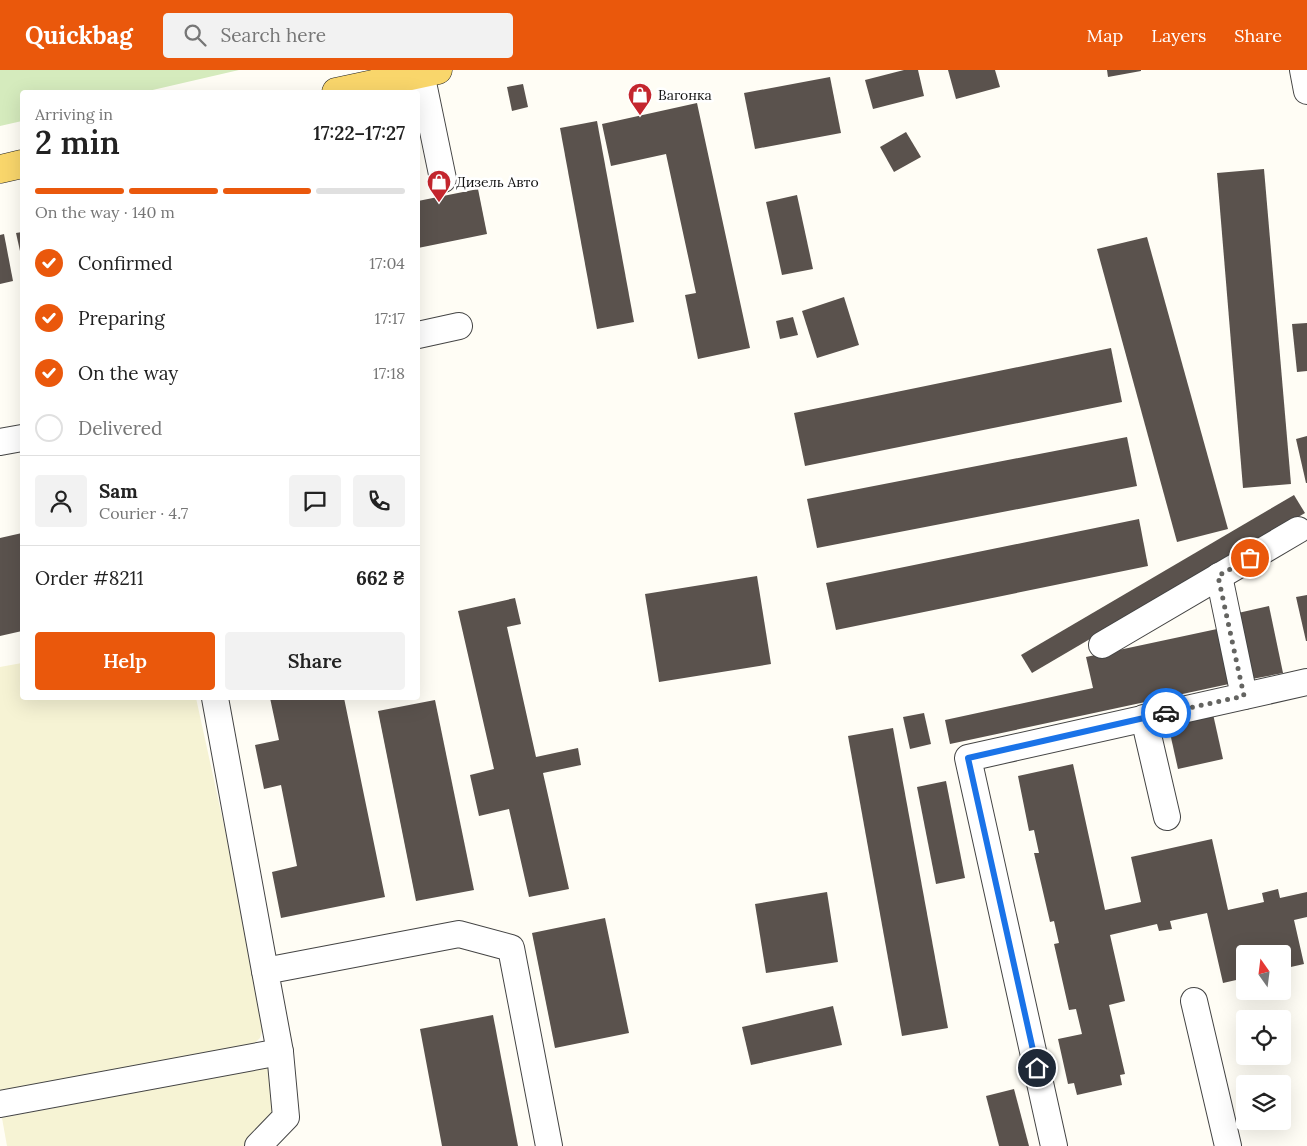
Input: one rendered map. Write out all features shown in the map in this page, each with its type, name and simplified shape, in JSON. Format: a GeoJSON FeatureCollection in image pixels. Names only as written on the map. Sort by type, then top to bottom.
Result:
{"type":"FeatureCollection","features":[{"type":"Feature","properties":{"kind":"main road"},"geometry":{"type":"LineString","coordinates":[[345,90],[430,72]]}},
{"type":"Feature","properties":{"kind":"main road"},"geometry":{"type":"LineString","coordinates":[[0,169],[20,164]]}},
{"type":"Feature","properties":{"kind":"lane"},"geometry":{"type":"LineString","coordinates":[[1303,70],[1307,90]]}},
{"type":"Feature","properties":{"kind":"lane"},"geometry":{"type":"LineString","coordinates":[[430,72],[443,179]]}},
{"type":"Feature","properties":{"kind":"lane"},"geometry":{"type":"LineString","coordinates":[[420,335],[459,326]]}},
{"type":"Feature","properties":{"kind":"lane"},"geometry":{"type":"LineString","coordinates":[[0,442],[20,438]]}},
{"type":"Feature","properties":{"kind":"lane"},"geometry":{"type":"LineString","coordinates":[[1102,645],[1298,530]]}},
{"type":"Feature","properties":{"kind":"lane"},"geometry":{"type":"LineString","coordinates":[[1218,576],[1244,696]]}},
{"type":"Feature","properties":{"kind":"lane"},"geometry":{"type":"LineString","coordinates":[[1054,1146],[968,758],[1307,682]]}},
{"type":"Feature","properties":{"kind":"lane"},"geometry":{"type":"LineString","coordinates":[[216,700],[280,1052],[286,1116],[258,1146]]}},
{"type":"Feature","properties":{"kind":"lane"},"geometry":{"type":"LineString","coordinates":[[1144,718],[1167,817]]}},
{"type":"Feature","properties":{"kind":"lane"},"geometry":{"type":"LineString","coordinates":[[265,971],[459,934],[512,948],[549,1146]]}},
{"type":"Feature","properties":{"kind":"lane"},"geometry":{"type":"LineString","coordinates":[[1194,1001],[1228,1146]]}},
{"type":"Feature","properties":{"kind":"lane"},"geometry":{"type":"LineString","coordinates":[[0,1104],[280,1052]]}},
{"type":"Feature","properties":{"kind":"shaded area"},"geometry":{"type":"Polygon","coordinates":[[[20,663],[20,700],[196,700],[266,1017],[260,1038],[244,1053],[0,1097],[0,667],[20,663]]]}},
{"type":"Feature","properties":{"kind":"shaded area"},"geometry":{"type":"Polygon","coordinates":[[[277,1065],[285,1114],[253,1146],[7,1146],[2,1118],[277,1065]]]}},
{"type":"Feature","properties":{"kind":"green space"},"geometry":{"type":"Polygon","coordinates":[[[0,70],[239,70],[153,90],[20,90],[20,121],[0,126],[0,70]]]}},
{"type":"Feature","properties":{"kind":"building"},"geometry":{"type":"Polygon","coordinates":[[[904,70],[918,70],[924,96],[873,109],[865,80],[904,70]]]}},
{"type":"Feature","properties":{"kind":"building"},"geometry":{"type":"Polygon","coordinates":[[[948,70],[995,70],[1000,87],[956,99],[948,70]]]}},
{"type":"Feature","properties":{"kind":"building"},"geometry":{"type":"Polygon","coordinates":[[[1107,70],[1141,70],[1141,71],[1108,77],[1107,70]]]}},
{"type":"Feature","properties":{"kind":"building"},"geometry":{"type":"Polygon","coordinates":[[[830,77],[841,133],[755,149],[744,93],[830,77]]]}},
{"type":"Feature","properties":{"kind":"building"},"geometry":{"type":"Polygon","coordinates":[[[523,84],[528,107],[512,111],[507,87],[523,84]]]}},
{"type":"Feature","properties":{"kind":"building"},"geometry":{"type":"Polygon","coordinates":[[[697,103],[750,348],[698,359],[685,295],[696,293],[666,154],[611,166],[602,124],[697,103]]]}},
{"type":"Feature","properties":{"kind":"building"},"geometry":{"type":"Polygon","coordinates":[[[597,121],[634,322],[597,329],[560,128],[597,121]]]}},
{"type":"Feature","properties":{"kind":"building"},"geometry":{"type":"Polygon","coordinates":[[[906,132],[921,157],[894,172],[880,147],[906,132]]]}},
{"type":"Feature","properties":{"kind":"building"},"geometry":{"type":"Polygon","coordinates":[[[1264,169],[1291,484],[1243,488],[1217,173],[1264,169]]]}},
{"type":"Feature","properties":{"kind":"building"},"geometry":{"type":"Polygon","coordinates":[[[478,189],[487,234],[420,248],[420,201],[478,189]]]}},
{"type":"Feature","properties":{"kind":"building"},"geometry":{"type":"Polygon","coordinates":[[[797,195],[813,269],[782,275],[766,202],[797,195]]]}},
{"type":"Feature","properties":{"kind":"building"},"geometry":{"type":"Polygon","coordinates":[[[20,232],[20,251],[16,233],[20,232]]]}},
{"type":"Feature","properties":{"kind":"building"},"geometry":{"type":"Polygon","coordinates":[[[4,234],[13,281],[0,284],[0,235],[4,234]]]}},
{"type":"Feature","properties":{"kind":"building"},"geometry":{"type":"Polygon","coordinates":[[[1147,237],[1228,529],[1177,542],[1097,249],[1147,237]]]}},
{"type":"Feature","properties":{"kind":"building"},"geometry":{"type":"Polygon","coordinates":[[[844,297],[859,345],[817,358],[802,311],[844,297]]]}},
{"type":"Feature","properties":{"kind":"building"},"geometry":{"type":"Polygon","coordinates":[[[793,317],[798,335],[780,339],[776,321],[793,317]]]}},
{"type":"Feature","properties":{"kind":"building"},"geometry":{"type":"Polygon","coordinates":[[[1307,323],[1307,371],[1297,372],[1292,324],[1307,323]]]}},
{"type":"Feature","properties":{"kind":"building"},"geometry":{"type":"Polygon","coordinates":[[[1111,348],[1122,402],[805,466],[794,413],[1111,348]]]}},
{"type":"Feature","properties":{"kind":"building"},"geometry":{"type":"Polygon","coordinates":[[[1307,436],[1307,483],[1306,483],[1296,439],[1307,436]]]}},
{"type":"Feature","properties":{"kind":"building"},"geometry":{"type":"Polygon","coordinates":[[[1127,437],[1137,486],[817,548],[807,499],[1127,437]]]}},
{"type":"Feature","properties":{"kind":"building"},"geometry":{"type":"Polygon","coordinates":[[[1294,495],[1305,513],[1032,673],[1021,655],[1294,495]]]}},
{"type":"Feature","properties":{"kind":"building"},"geometry":{"type":"Polygon","coordinates":[[[1139,519],[1148,566],[836,630],[826,583],[1139,519]]]}},
{"type":"Feature","properties":{"kind":"building"},"geometry":{"type":"Polygon","coordinates":[[[20,533],[20,631],[0,636],[0,538],[20,533]]]}},
{"type":"Feature","properties":{"kind":"building"},"geometry":{"type":"Polygon","coordinates":[[[757,576],[771,664],[659,682],[645,594],[757,576]]]}},
{"type":"Feature","properties":{"kind":"building"},"geometry":{"type":"Polygon","coordinates":[[[1307,595],[1307,641],[1306,641],[1296,597],[1307,595]]]}},
{"type":"Feature","properties":{"kind":"building"},"geometry":{"type":"Polygon","coordinates":[[[515,598],[521,624],[507,627],[536,757],[578,748],[581,765],[543,773],[569,889],[529,897],[509,809],[479,816],[470,775],[494,769],[458,611],[515,598]]]}},
{"type":"Feature","properties":{"kind":"building"},"geometry":{"type":"Polygon","coordinates":[[[1269,606],[1283,673],[1252,679],[1238,613],[1269,606]]]}},
{"type":"Feature","properties":{"kind":"building"},"geometry":{"type":"Polygon","coordinates":[[[1217,629],[1229,684],[950,744],[945,720],[1093,688],[1086,657],[1217,629]]]}},
{"type":"Feature","properties":{"kind":"building"},"geometry":{"type":"Polygon","coordinates":[[[270,700],[344,700],[385,897],[281,918],[272,872],[297,866],[281,785],[264,789],[255,745],[279,740],[270,700]]]}},
{"type":"Feature","properties":{"kind":"building"},"geometry":{"type":"Polygon","coordinates":[[[435,700],[474,890],[416,901],[378,711],[435,700]]]}},
{"type":"Feature","properties":{"kind":"building"},"geometry":{"type":"Polygon","coordinates":[[[924,713],[931,744],[910,749],[903,717],[924,713]]]}},
{"type":"Feature","properties":{"kind":"building"},"geometry":{"type":"Polygon","coordinates":[[[1213,714],[1223,759],[1178,769],[1168,724],[1213,714]]]}},
{"type":"Feature","properties":{"kind":"building"},"geometry":{"type":"Polygon","coordinates":[[[893,728],[948,1028],[902,1036],[848,736],[893,728]]]}},
{"type":"Feature","properties":{"kind":"building"},"geometry":{"type":"Polygon","coordinates":[[[1073,764],[1105,910],[1141,902],[1131,857],[1212,839],[1228,910],[1264,902],[1262,893],[1278,889],[1280,898],[1307,892],[1307,917],[1294,920],[1304,964],[1291,967],[1291,945],[1236,945],[1236,980],[1223,983],[1207,913],[1170,921],[1172,929],[1159,931],[1157,924],[1110,935],[1125,1001],[1109,1005],[1125,1074],[1120,1075],[1122,1085],[1077,1095],[1074,1083],[1068,1084],[1058,1039],[1082,1034],[1076,1009],[1069,1010],[1054,944],[1059,943],[1054,921],[1050,922],[1034,853],[1039,853],[1034,830],[1029,831],[1018,776],[1073,764]]]}},
{"type":"Feature","properties":{"kind":"building"},"geometry":{"type":"Polygon","coordinates":[[[946,781],[965,878],[936,884],[917,787],[946,781]]]}},
{"type":"Feature","properties":{"kind":"building"},"geometry":{"type":"Polygon","coordinates":[[[827,892],[838,962],[766,973],[755,904],[827,892]]]}},
{"type":"Feature","properties":{"kind":"building"},"geometry":{"type":"Polygon","coordinates":[[[605,918],[629,1033],[555,1048],[532,933],[605,918]]]}},
{"type":"Feature","properties":{"kind":"building"},"geometry":{"type":"Polygon","coordinates":[[[833,1006],[842,1045],[751,1065],[742,1027],[833,1006]]]}},
{"type":"Feature","properties":{"kind":"building"},"geometry":{"type":"Polygon","coordinates":[[[493,1015],[518,1146],[442,1146],[420,1029],[493,1015]]]}},
{"type":"Feature","properties":{"kind":"building"},"geometry":{"type":"Polygon","coordinates":[[[1014,1089],[1029,1146],[999,1146],[986,1096],[1014,1089]]]}},
{"type":"Feature","properties":{"kind":"way so far"},"geometry":{"type":"LineString","coordinates":[[1166,713],[1244,696],[1218,576],[1250,558]]}},
{"type":"Feature","properties":{"kind":"place","name":"Вагонка"},"geometry":{"type":"Point","coordinates":[640,116]}},
{"type":"Feature","properties":{"kind":"place","name":"Дизель Авто"},"geometry":{"type":"Point","coordinates":[439,203]}},
{"type":"Feature","properties":{"kind":"route"},"geometry":{"type":"LineString","coordinates":[[1037,1068],[968,758],[1166,713]]}}]}
